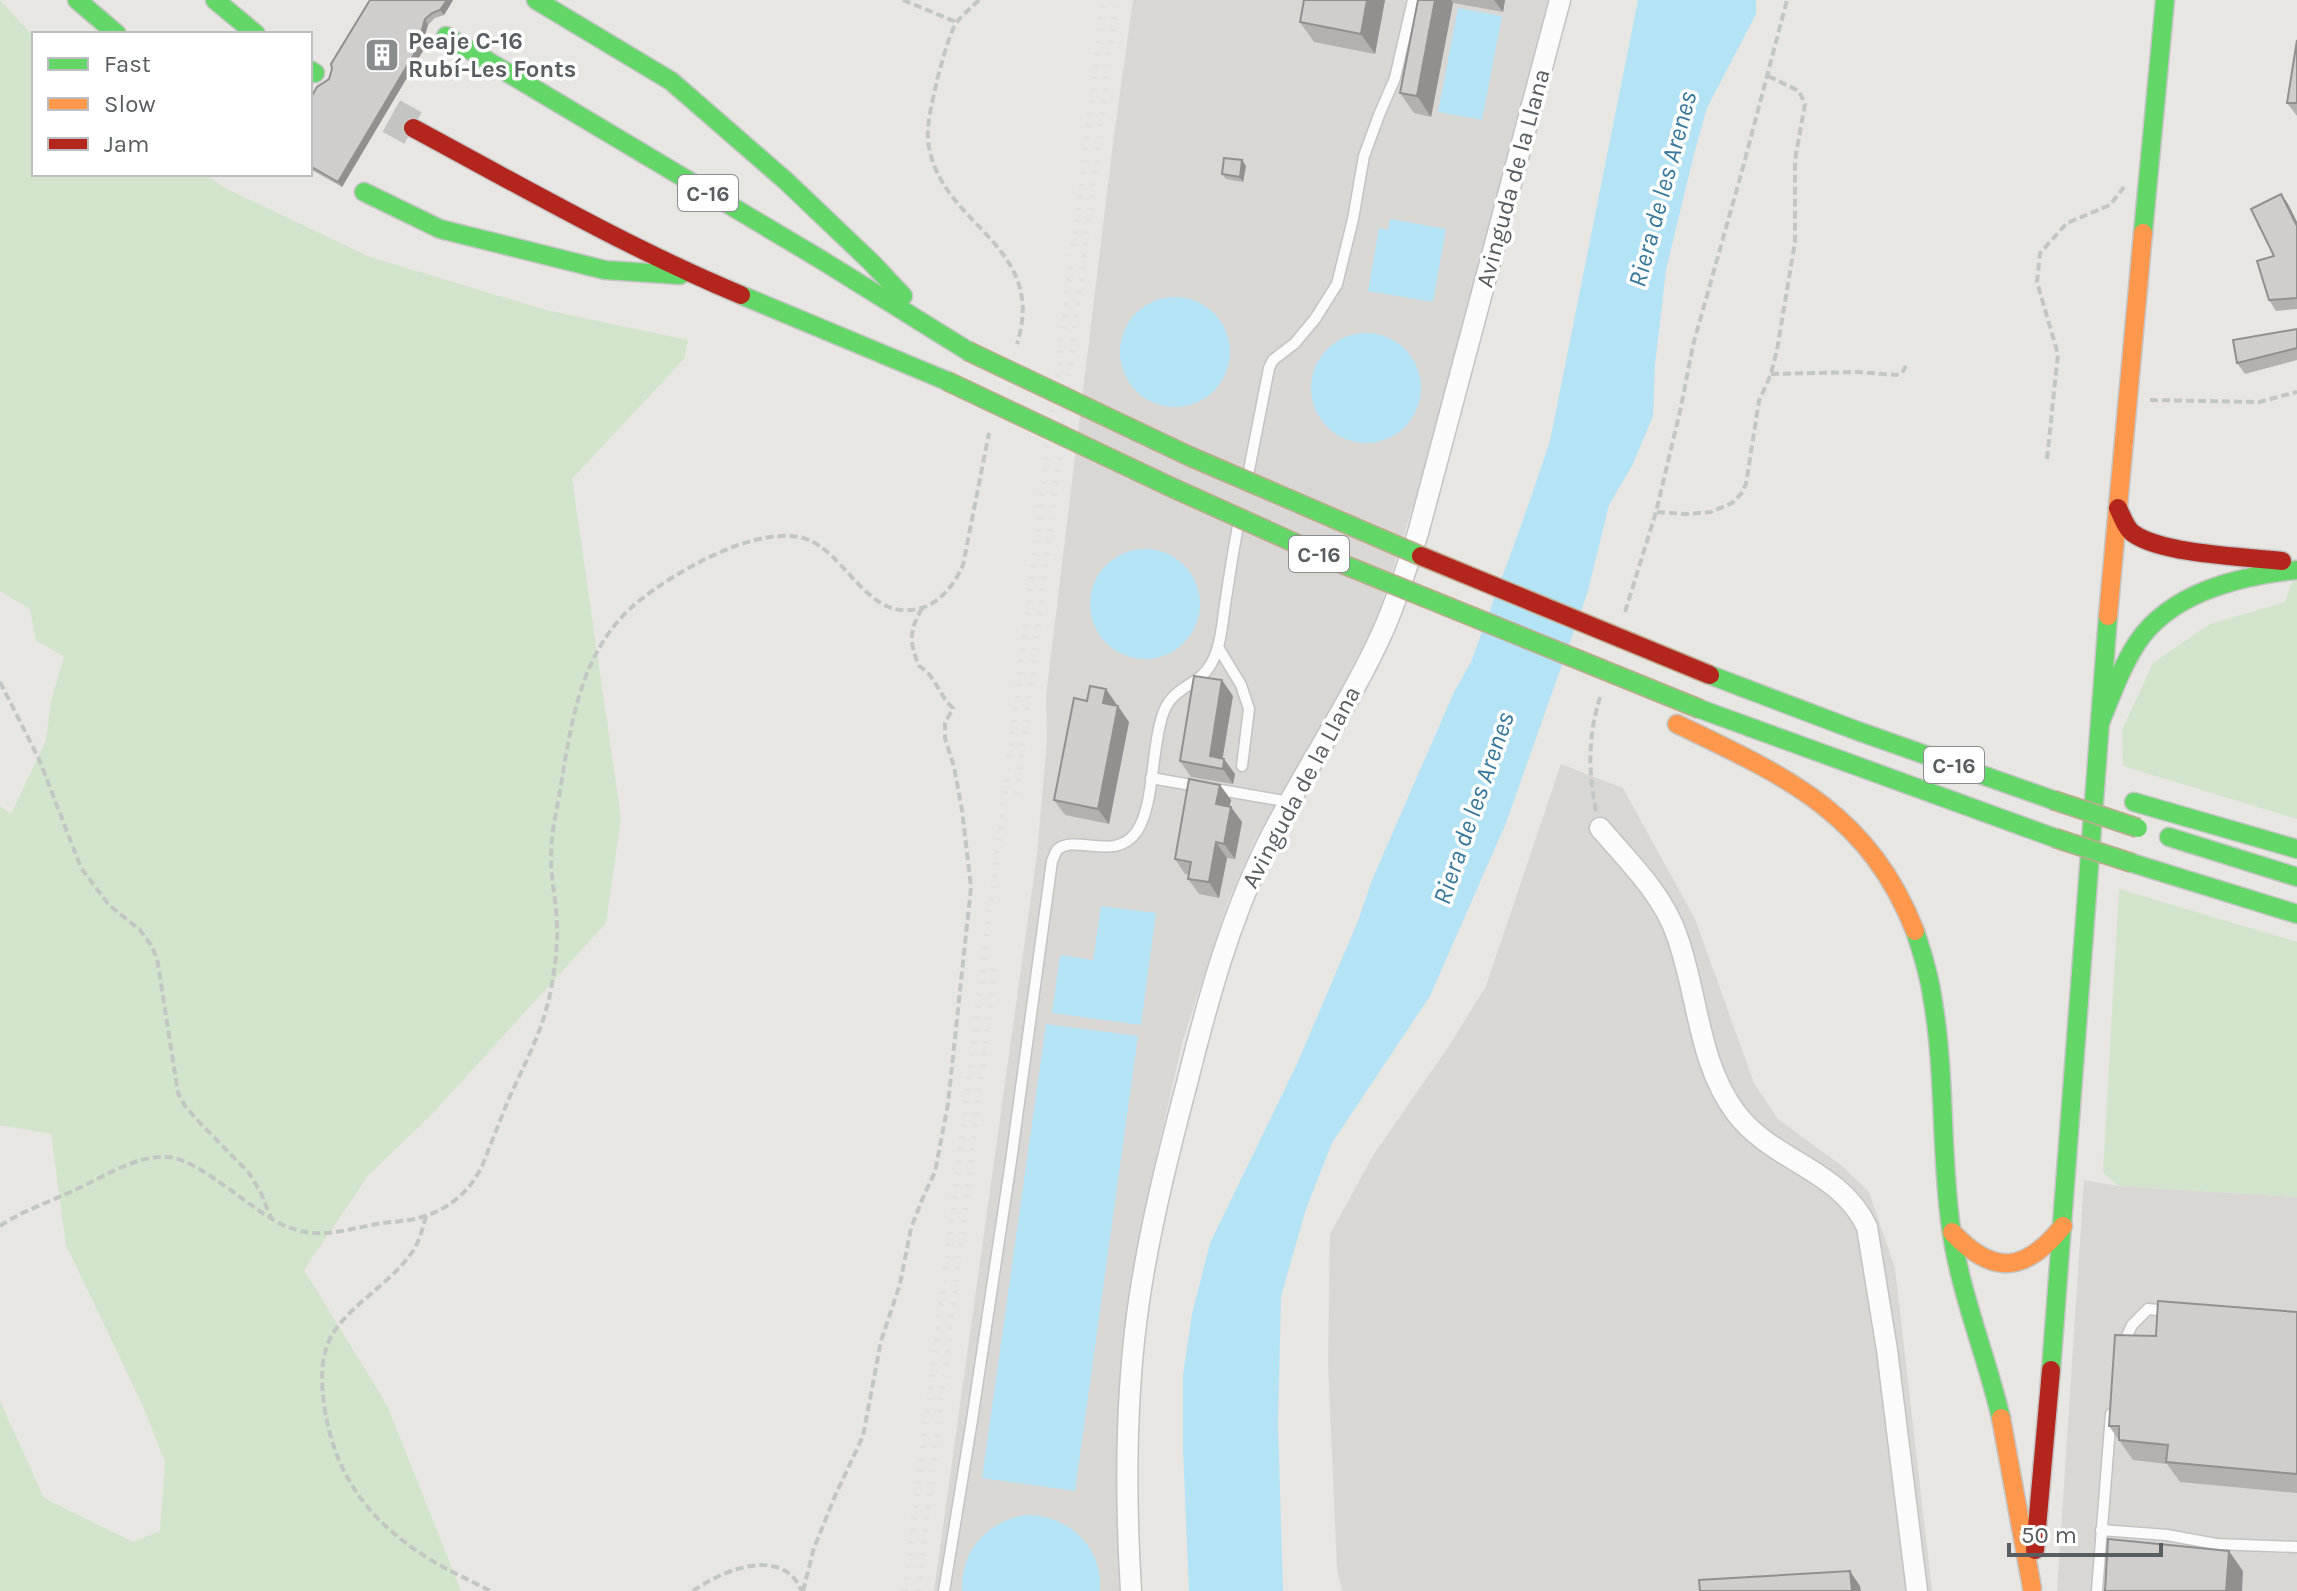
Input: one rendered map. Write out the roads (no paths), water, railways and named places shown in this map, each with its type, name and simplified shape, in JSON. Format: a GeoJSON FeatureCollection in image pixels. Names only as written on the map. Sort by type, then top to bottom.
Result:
{"type":"FeatureCollection","features":[{"type":"Feature","properties":{"kind":"main road"},"geometry":{"type":"LineString","coordinates":[[77,0],[115,32]]}},
{"type":"Feature","properties":{"kind":"main road"},"geometry":{"type":"LineString","coordinates":[[215,0],[254,32]]}},
{"type":"Feature","properties":{"kind":"main road","name":"C-16"},"geometry":{"type":"LineString","coordinates":[[536,0],[671,81],[786,181],[871,262],[936,333]]}},
{"type":"Feature","properties":{"kind":"main road"},"geometry":{"type":"LineString","coordinates":[[2032,1590],[2063,1226],[2100,723],[2165,0]]}},
{"type":"Feature","properties":{"kind":"main road","name":"C-16"},"geometry":{"type":"LineString","coordinates":[[446,36],[820,259],[936,333],[1189,456],[1518,597],[1710,675],[2053,800],[2297,877]]}},
{"type":"Feature","properties":{"kind":"main road","name":"C-16"},"geometry":{"type":"LineString","coordinates":[[413,128],[619,239],[696,276],[947,381],[1186,494],[1488,625],[1700,709],[2055,838],[2297,914]]}},
{"type":"Feature","properties":{"kind":"main road","name":"C-16"},"geometry":{"type":"LineString","coordinates":[[364,192],[440,229],[605,270],[696,276]]}},
{"type":"Feature","properties":{"kind":"main road"},"geometry":{"type":"LineString","coordinates":[[2118,508],[2131,533],[2154,544],[2297,562]]}},
{"type":"Feature","properties":{"kind":"main road"},"geometry":{"type":"LineString","coordinates":[[2100,723],[2132,651],[2163,615],[2199,594],[2239,579],[2297,570]]}},
{"type":"Feature","properties":{"kind":"main road"},"geometry":{"type":"LineString","coordinates":[[1488,625],[1533,654],[1603,688]]}},
{"type":"Feature","properties":{"kind":"main road"},"geometry":{"type":"LineString","coordinates":[[1670,721],[1745,756],[1812,795],[1874,854],[1905,903],[1921,944],[1934,1005],[1944,1166],[1952,1232],[1965,1291],[2004,1428],[2032,1590]]}},
{"type":"Feature","properties":{"kind":"main road"},"geometry":{"type":"LineString","coordinates":[[1855,730],[1973,752]]}},
{"type":"Feature","properties":{"kind":"main road"},"geometry":{"type":"LineString","coordinates":[[2073,784],[2297,849]]}},
{"type":"Feature","properties":{"kind":"main road"},"geometry":{"type":"LineString","coordinates":[[1952,1232],[1974,1253],[2003,1263],[2026,1260],[2036,1254],[2063,1226]]}},
{"type":"Feature","properties":{"kind":"street","name":"Avinguda de la Llana"},"geometry":{"type":"LineString","coordinates":[[1131,1591],[1126,1461],[1139,1301],[1155,1215],[1197,1042],[1236,915],[1265,847],[1375,649],[1393,610],[1418,533],[1560,0]]}},
{"type":"Feature","properties":{"kind":"street"},"geometry":{"type":"LineString","coordinates":[[1600,828],[1663,905],[1676,933],[1711,1065],[1727,1100],[1739,1117],[1768,1143],[1830,1181],[1861,1214],[1867,1227],[1887,1350],[1917,1591]]}},
{"type":"Feature","properties":{"kind":"lane"},"geometry":{"type":"LineString","coordinates":[[1245,493],[1269,368],[1273,360],[1295,343],[1315,319],[1337,284],[1364,156],[1395,78],[1413,0]]}},
{"type":"Feature","properties":{"kind":"lane"},"geometry":{"type":"LineString","coordinates":[[944,1591],[1011,1161],[1052,861],[1056,850],[1067,845],[1113,846],[1130,839],[1138,830],[1159,729],[1170,701],[1177,692],[1205,673],[1218,647],[1242,508]]}},
{"type":"Feature","properties":{"kind":"lane"},"geometry":{"type":"LineString","coordinates":[[1218,647],[1241,685],[1249,709],[1242,766]]}},
{"type":"Feature","properties":{"kind":"lane"},"geometry":{"type":"LineString","coordinates":[[1151,778],[1290,802]]}},
{"type":"Feature","properties":{"kind":"lane"},"geometry":{"type":"LineString","coordinates":[[2115,1364],[2132,1325],[2148,1309],[2178,1311]]}},
{"type":"Feature","properties":{"kind":"lane"},"geometry":{"type":"LineString","coordinates":[[2097,1591],[2111,1409]]}},
{"type":"Feature","properties":{"kind":"lane"},"geometry":{"type":"LineString","coordinates":[[2101,1530],[2167,1535],[2216,1544],[2297,1547]]}},
{"type":"Feature","properties":{"kind":"water","name":"Riera de les Arenes"},"geometry":{"type":"Polygon","coordinates":[[[1638,0],[1756,0],[1756,14],[1707,108],[1694,154],[1666,270],[1655,365],[1653,416],[1633,464],[1609,505],[1588,591],[1506,823],[1430,996],[1332,1143],[1306,1209],[1281,1296],[1278,1424],[1283,1591],[1189,1591],[1183,1375],[1192,1314],[1210,1243],[1297,1064],[1358,921],[1372,880],[1454,692],[1471,662],[1523,520],[1550,441],[1638,0]]]}},
{"type":"Feature","properties":{"kind":"water"},"geometry":{"type":"Polygon","coordinates":[[[1458,8],[1502,16],[1482,120],[1438,112],[1458,8]]]}},
{"type":"Feature","properties":{"kind":"water"},"geometry":{"type":"Polygon","coordinates":[[[1390,219],[1446,229],[1433,302],[1368,291],[1379,228],[1388,230],[1390,219]]]}},
{"type":"Feature","properties":{"kind":"water"},"geometry":{"type":"Polygon","coordinates":[[[1175,297],[1196,301],[1214,313],[1226,331],[1230,352],[1226,373],[1214,391],[1196,403],[1175,407],[1154,403],[1136,391],[1124,373],[1120,352],[1124,331],[1136,313],[1154,301],[1175,297]]]}},
{"type":"Feature","properties":{"kind":"water"},"geometry":{"type":"Polygon","coordinates":[[[1366,333],[1387,337],[1405,349],[1417,367],[1421,388],[1417,409],[1405,427],[1387,439],[1366,443],[1345,439],[1327,427],[1315,409],[1311,388],[1315,367],[1327,349],[1345,337],[1366,333]]]}},
{"type":"Feature","properties":{"kind":"water"},"geometry":{"type":"Polygon","coordinates":[[[1145,549],[1166,553],[1184,565],[1196,583],[1200,604],[1196,625],[1184,643],[1166,655],[1145,659],[1124,655],[1106,643],[1094,625],[1090,604],[1094,583],[1106,565],[1124,553],[1145,549]]]}},
{"type":"Feature","properties":{"kind":"water"},"geometry":{"type":"Polygon","coordinates":[[[1101,906],[1156,913],[1141,1025],[1052,1013],[1060,955],[1093,960],[1101,906]]]}},
{"type":"Feature","properties":{"kind":"water"},"geometry":{"type":"Polygon","coordinates":[[[1046,1024],[1138,1036],[1075,1491],[982,1478],[1046,1024]]]}},
{"type":"Feature","properties":{"kind":"water"},"geometry":{"type":"Polygon","coordinates":[[[1026,1515],[1056,1521],[1080,1536],[1096,1561],[1100,1591],[962,1591],[966,1563],[979,1540],[999,1524],[1026,1515]]]}},
{"type":"Feature","properties":{"kind":"tunnel"},"geometry":{"type":"LineString","coordinates":[[344,90],[413,128]]}},
{"type":"Feature","properties":{"kind":"railway"},"geometry":{"type":"LineString","coordinates":[[905,1591],[1104,0]]}},
{"type":"Feature","properties":{"kind":"railway"},"geometry":{"type":"LineString","coordinates":[[1017,793],[1116,0]]}},
{"type":"Feature","properties":{"kind":"railway"},"geometry":{"type":"LineString","coordinates":[[918,1591],[995,964]]}},
{"type":"Feature","properties":{"kind":"place","name":"Peaje C-16 Rubí-Les Fonts"},"geometry":{"type":"Point","coordinates":[382,55]}}]}
